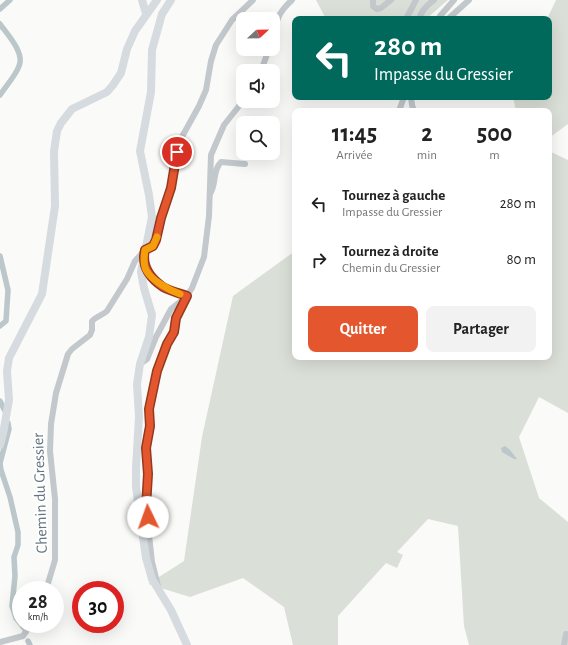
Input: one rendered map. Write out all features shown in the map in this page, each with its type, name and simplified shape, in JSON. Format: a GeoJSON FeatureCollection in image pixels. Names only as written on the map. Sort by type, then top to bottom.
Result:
{"type":"FeatureCollection","features":[{"type":"Feature","properties":{"kind":"main road"},"geometry":{"type":"LineString","coordinates":[[142,0],[146,14]]}},
{"type":"Feature","properties":{"kind":"main road"},"geometry":{"type":"LineString","coordinates":[[0,446],[9,400],[9,358],[42,294],[55,206],[54,151],[57,131],[61,123],[72,109],[107,92],[114,85],[121,73],[131,38],[139,23],[157,0]]}},
{"type":"Feature","properties":{"kind":"main road"},"geometry":{"type":"LineString","coordinates":[[171,0],[162,14],[152,50],[151,92],[140,150],[152,217],[141,272],[152,315],[149,336],[140,364],[137,384],[139,417],[136,487],[146,558],[152,579],[171,610],[187,645]]}},
{"type":"Feature","properties":{"kind":"street","name":"Chemin du Gressier"},"geometry":{"type":"LineString","coordinates":[[49,581],[55,560],[54,499],[50,435],[56,393],[60,380],[70,352],[90,335],[92,330],[92,321],[97,316],[104,314],[107,311],[127,279],[135,261],[153,246],[171,188],[177,161],[178,144],[206,90],[211,61],[216,45],[232,20],[253,0]]}},
{"type":"Feature","properties":{"kind":"street"},"geometry":{"type":"LineString","coordinates":[[280,13],[292,0]]}},
{"type":"Feature","properties":{"kind":"street"},"geometry":{"type":"LineString","coordinates":[[373,0],[373,6],[377,9],[381,8],[391,0]]}},
{"type":"Feature","properties":{"kind":"street"},"geometry":{"type":"LineString","coordinates":[[408,16],[416,0]]}},
{"type":"Feature","properties":{"kind":"street"},"geometry":{"type":"LineString","coordinates":[[420,16],[427,5],[434,0]]}},
{"type":"Feature","properties":{"kind":"street"},"geometry":{"type":"LineString","coordinates":[[440,16],[454,0]]}},
{"type":"Feature","properties":{"kind":"street"},"geometry":{"type":"LineString","coordinates":[[451,16],[469,0]]}},
{"type":"Feature","properties":{"kind":"street"},"geometry":{"type":"LineString","coordinates":[[159,591],[152,562],[146,507],[148,474],[146,448],[150,426],[149,409],[157,371],[167,344],[174,332],[176,318],[192,288],[204,257],[209,216],[211,156],[224,125],[237,108]]}},
{"type":"Feature","properties":{"kind":"street"},"geometry":{"type":"LineString","coordinates":[[209,196],[214,188],[216,168],[221,162],[245,164]]}},
{"type":"Feature","properties":{"kind":"street"},"geometry":{"type":"LineString","coordinates":[[144,254],[146,270],[159,283],[164,287],[187,296]]}},
{"type":"Feature","properties":{"kind":"street"},"geometry":{"type":"LineString","coordinates":[[140,364],[147,359],[156,336],[171,309],[187,296]]}},
{"type":"Feature","properties":{"kind":"street"},"geometry":{"type":"LineString","coordinates":[[0,642],[23,636],[25,633]]}},
{"type":"Feature","properties":{"kind":"street"},"geometry":{"type":"LineString","coordinates":[[564,645],[566,634]]}},
{"type":"Feature","properties":{"kind":"shaded area"},"geometry":{"type":"Polygon","coordinates":[[[316,0],[448,0],[429,16],[324,16],[316,0]]]}},
{"type":"Feature","properties":{"kind":"shaded area"},"geometry":{"type":"Polygon","coordinates":[[[556,0],[568,0],[568,124],[552,136],[552,108],[515,108],[514,100],[552,100],[552,16],[548,16],[556,0]]]}},
{"type":"Feature","properties":{"kind":"shaded area"},"geometry":{"type":"Polygon","coordinates":[[[552,152],[568,160],[568,413],[539,397],[519,437],[539,498],[568,522],[568,645],[469,645],[464,626],[458,526],[428,519],[397,552],[403,555],[397,568],[386,563],[338,616],[338,645],[293,645],[284,607],[243,578],[190,597],[148,584],[184,561],[202,437],[233,296],[292,253],[292,360],[552,360],[552,152]]]}},
{"type":"Feature","properties":{"kind":"shaded area"},"geometry":{"type":"Polygon","coordinates":[[[505,446],[517,459],[514,459],[502,452],[501,448],[505,446]]]}},
{"type":"Feature","properties":{"kind":"waterway"},"geometry":{"type":"LineString","coordinates":[[0,9],[10,0]]}},
{"type":"Feature","properties":{"kind":"waterway"},"geometry":{"type":"LineString","coordinates":[[0,24],[20,55],[19,66],[16,73],[0,95]]}},
{"type":"Feature","properties":{"kind":"waterway"},"geometry":{"type":"LineString","coordinates":[[0,256],[8,290],[6,321],[0,326]]}},
{"type":"Feature","properties":{"kind":"waterway"},"geometry":{"type":"LineString","coordinates":[[0,401],[5,411]]}},
{"type":"Feature","properties":{"kind":"waterway"},"geometry":{"type":"LineString","coordinates":[[0,463],[9,429],[8,423]]}},
{"type":"Feature","properties":{"kind":"waterway"},"geometry":{"type":"LineString","coordinates":[[0,464],[10,497],[18,532],[18,545],[14,557],[14,581]]}},
{"type":"Feature","properties":{"kind":"waterway"},"geometry":{"type":"LineString","coordinates":[[28,641],[30,645]]}},
{"type":"Feature","properties":{"kind":"slow traffic"},"geometry":{"type":"LineString","coordinates":[[157,237],[153,246],[145,250],[144,257],[146,270],[164,287],[180,294]]}},
{"type":"Feature","properties":{"kind":"route"},"geometry":{"type":"LineString","coordinates":[[148,517],[146,507],[148,474],[146,448],[150,426],[149,409],[157,371],[167,344],[174,332],[176,318],[187,296],[164,287],[159,283],[146,270],[144,257],[145,250],[153,246],[156,240],[161,218],[171,188],[177,161],[177,152]]}}]}
